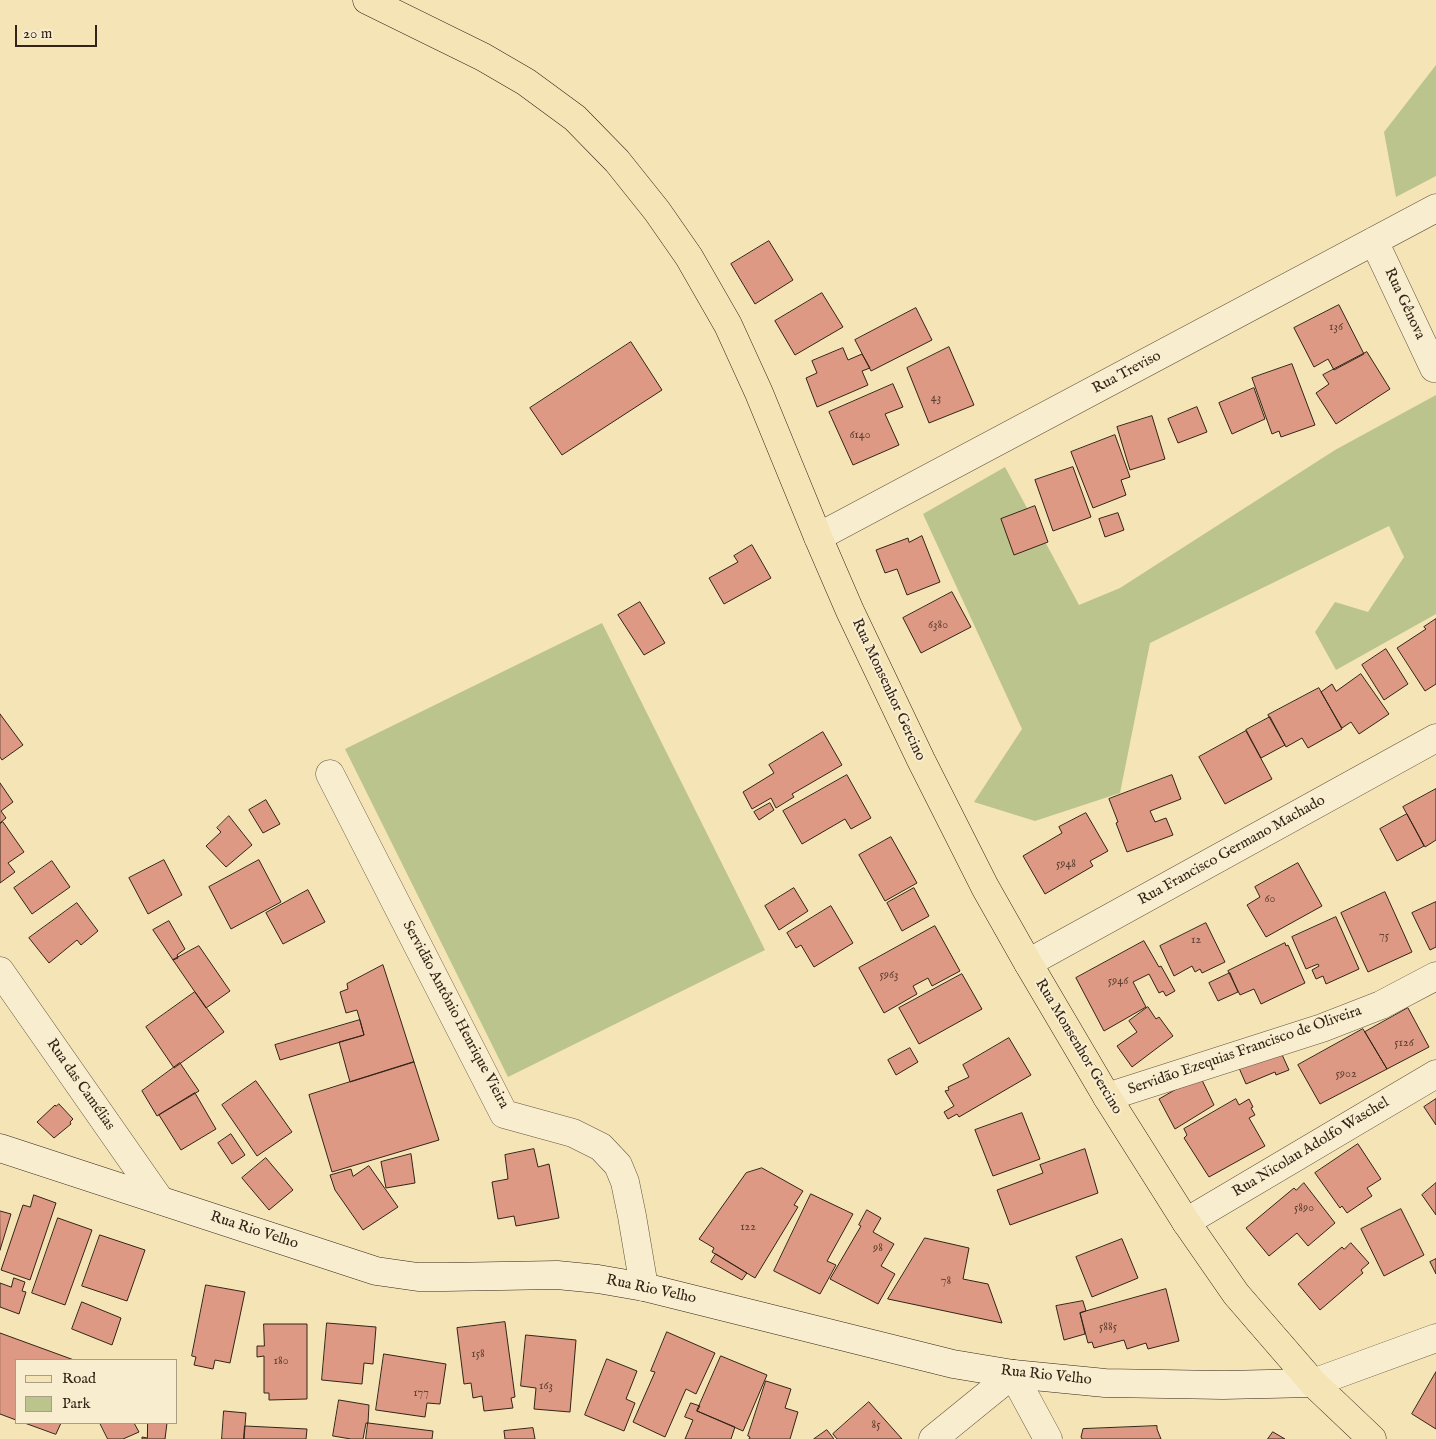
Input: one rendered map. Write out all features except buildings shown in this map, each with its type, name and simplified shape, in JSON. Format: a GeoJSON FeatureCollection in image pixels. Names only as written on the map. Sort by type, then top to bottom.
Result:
{"type":"FeatureCollection","features":[{"type":"Feature","properties":{"kind":"main road","name":"Rua Monsenhor Gercino"},"geometry":{"type":"LineString","coordinates":[[367,0],[483,57],[526,82],[575,118],[617,161],[657,211],[689,257],[728,325],[759,393],[850,611],[921,760],[985,887],[1028,963],[1107,1097],[1186,1222],[1236,1294],[1313,1383],[1372,1439]]}},
{"type":"Feature","properties":{"kind":"street","name":"Rua Treviso"},"geometry":{"type":"LineString","coordinates":[[818,537],[1436,208]]}},
{"type":"Feature","properties":{"kind":"street","name":"Rua Gênova"},"geometry":{"type":"LineString","coordinates":[[1374,241],[1434,368]]}},
{"type":"Feature","properties":{"kind":"street","name":"Rua Francisco Germano Machado"},"geometry":{"type":"LineString","coordinates":[[1028,963],[1436,738]]}},
{"type":"Feature","properties":{"kind":"street","name":"Servidão Antônio Henrique Vieira"},"geometry":{"type":"LineString","coordinates":[[330,774],[504,1114],[573,1133],[601,1147],[618,1165],[625,1182],[644,1287]]}},
{"type":"Feature","properties":{"kind":"street","name":"Rua das Camélias"},"geometry":{"type":"LineString","coordinates":[[0,971],[160,1200]]}},
{"type":"Feature","properties":{"kind":"street","name":"Servidão Ezequias Francisco de Oliveira"},"geometry":{"type":"LineString","coordinates":[[1107,1097],[1322,1028],[1381,1005],[1436,976]]}},
{"type":"Feature","properties":{"kind":"street","name":"Rua Nicolau Adolfo Waschel"},"geometry":{"type":"LineString","coordinates":[[1186,1222],[1436,1074]]}},
{"type":"Feature","properties":{"kind":"street","name":"Rua Rio Velho"},"geometry":{"type":"LineString","coordinates":[[0,1148],[376,1271],[418,1277],[557,1275],[598,1279],[644,1287],[953,1364],[1013,1374],[1105,1383],[1222,1385],[1313,1383],[1436,1338]]}},
{"type":"Feature","properties":{"kind":"street"},"geometry":{"type":"LineString","coordinates":[[933,1439],[1013,1374],[1048,1439]]}},
{"type":"Feature","properties":{"kind":"green space"},"geometry":{"type":"Polygon","coordinates":[[[1436,65],[1436,176],[1396,197],[1384,132],[1436,65]]]}},
{"type":"Feature","properties":{"kind":"green space"},"geometry":{"type":"Polygon","coordinates":[[[1436,395],[1436,614],[1336,670],[1315,632],[1335,602],[1368,612],[1404,557],[1389,526],[1150,643],[1120,793],[1035,821],[974,802],[1022,729],[923,514],[1005,467],[1079,605],[1120,588],[1335,450],[1436,395]]]}},
{"type":"Feature","properties":{"kind":"green space"},"geometry":{"type":"Polygon","coordinates":[[[602,623],[765,950],[508,1077],[345,749],[602,623]]]}}]}
